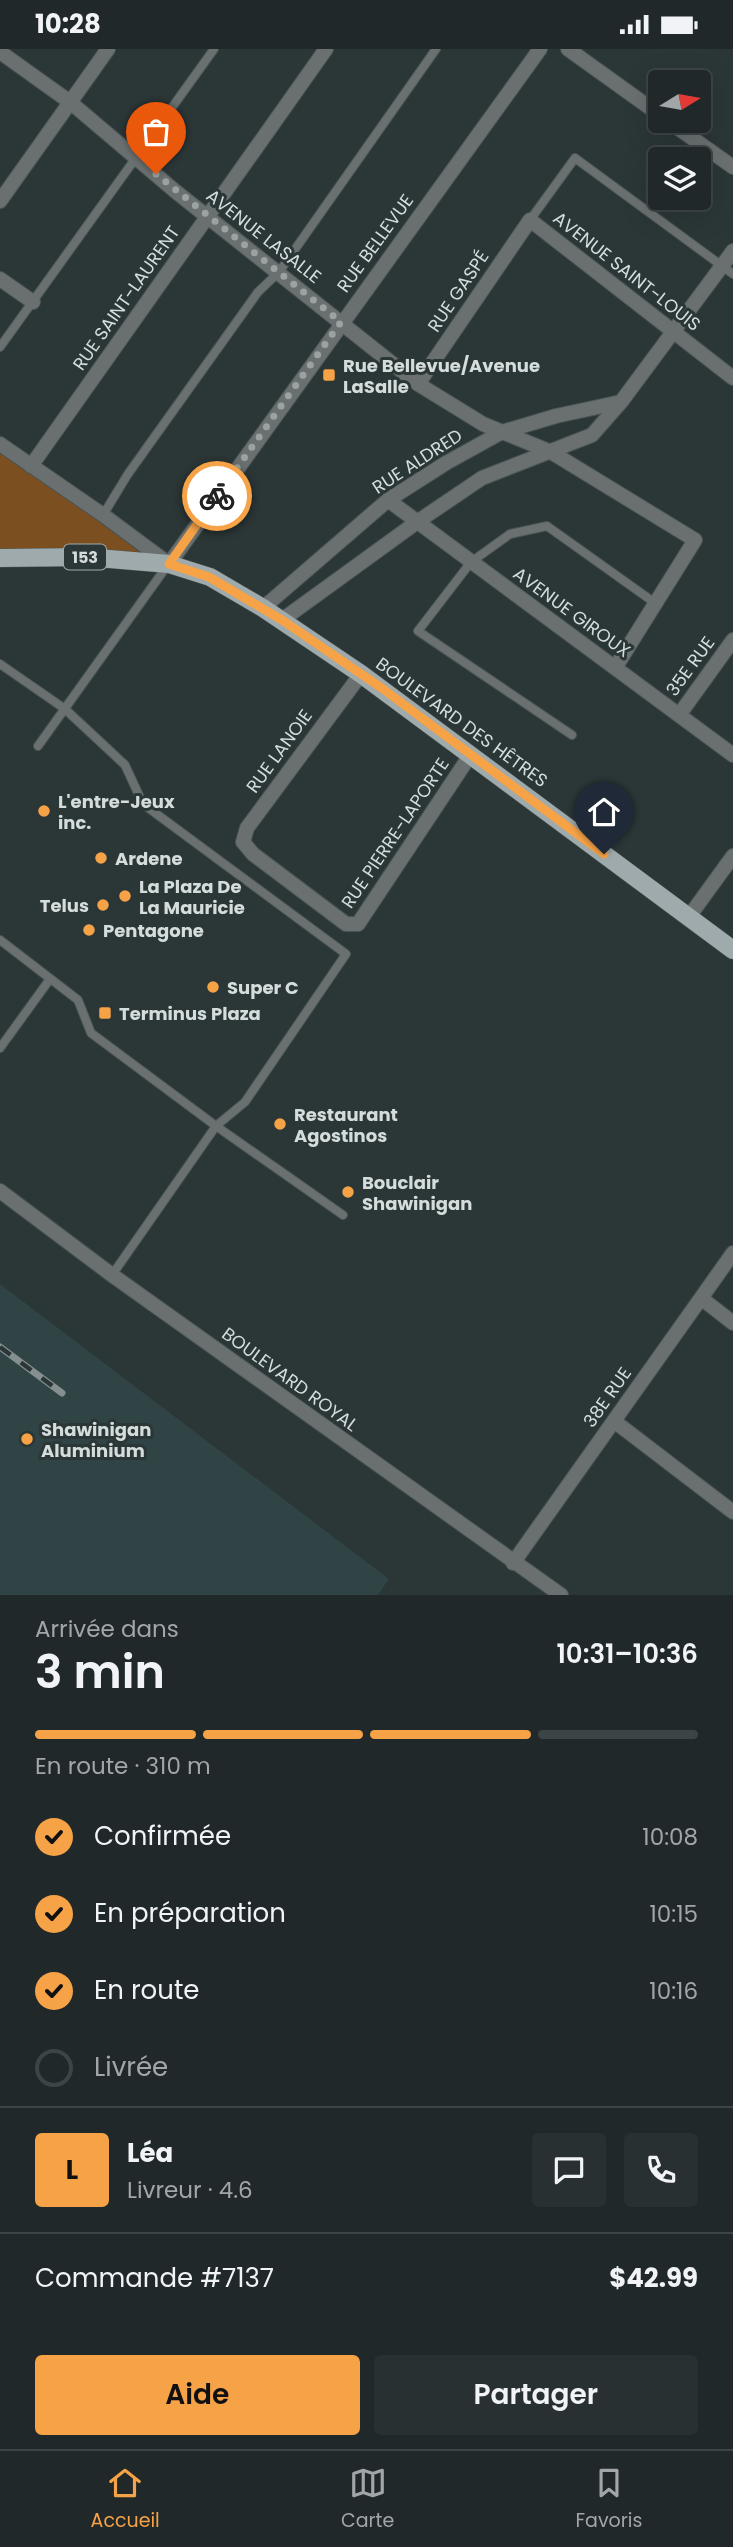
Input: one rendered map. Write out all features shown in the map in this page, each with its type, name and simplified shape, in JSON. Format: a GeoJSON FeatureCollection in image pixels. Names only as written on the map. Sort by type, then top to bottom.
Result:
{"type":"FeatureCollection","features":[{"type":"Feature","properties":{"kind":"main road","name":"153"},"geometry":{"type":"LineString","coordinates":[[0,558],[86,557],[169,564],[209,577],[263,608]]}},
{"type":"Feature","properties":{"kind":"main road","name":"BOULEVARD DES HÊTRES"},"geometry":{"type":"LineString","coordinates":[[263,608],[361,674],[471,754],[733,950]]}},
{"type":"Feature","properties":{"kind":"street"},"geometry":{"type":"LineString","coordinates":[[0,201],[108,49]]}},
{"type":"Feature","properties":{"kind":"street","name":"RUE SAINT-LAURENT"},"geometry":{"type":"LineString","coordinates":[[31,466],[326,49]]}},
{"type":"Feature","properties":{"kind":"street","name":"RUE BELLEVUE"},"geometry":{"type":"LineString","coordinates":[[169,564],[540,49]]}},
{"type":"Feature","properties":{"kind":"street"},"geometry":{"type":"LineString","coordinates":[[568,49],[648,106]]}},
{"type":"Feature","properties":{"kind":"street","name":"AVENUE LASALLE"},"geometry":{"type":"LineString","coordinates":[[1,52],[70,101],[418,384],[483,423],[551,451],[695,540],[655,603]]}},
{"type":"Feature","properties":{"kind":"street"},"geometry":{"type":"LineString","coordinates":[[685,133],[733,167]]}},
{"type":"Feature","properties":{"kind":"street","name":"AVENUE SAINT-LOUIS"},"geometry":{"type":"LineString","coordinates":[[530,220],[733,378]]}},
{"type":"Feature","properties":{"kind":"street","name":"RUE GASPÉ"},"geometry":{"type":"LineString","coordinates":[[418,384],[530,220]]}},
{"type":"Feature","properties":{"kind":"street"},"geometry":{"type":"LineString","coordinates":[[282,620],[482,478],[592,435],[621,402],[673,332],[727,270],[733,251]]}},
{"type":"Feature","properties":{"kind":"street"},"geometry":{"type":"LineString","coordinates":[[0,279],[33,302]]}},
{"type":"Feature","properties":{"kind":"street","name":"RUE ALDRED"},"geometry":{"type":"LineString","coordinates":[[263,608],[388,500],[446,463],[502,432],[556,416],[621,402]]}},
{"type":"Feature","properties":{"kind":"street"},"geometry":{"type":"LineString","coordinates":[[0,444],[169,564]]}},
{"type":"Feature","properties":{"kind":"street","name":"AVENUE GIROUX"},"geometry":{"type":"LineString","coordinates":[[388,500],[733,755]]}},
{"type":"Feature","properties":{"kind":"street"},"geometry":{"type":"LineString","coordinates":[[615,668],[655,603]]}},
{"type":"Feature","properties":{"kind":"street","name":"35E RUE"},"geometry":{"type":"LineString","coordinates":[[679,715],[733,640]]}},
{"type":"Feature","properties":{"kind":"street","name":"RUE LANOIE"},"geometry":{"type":"LineString","coordinates":[[346,924],[253,854],[243,842],[247,828],[361,674]]}},
{"type":"Feature","properties":{"kind":"street","name":"RUE PIERRE-LAPORTE"},"geometry":{"type":"LineString","coordinates":[[346,924],[358,924],[471,754]]}},
{"type":"Feature","properties":{"kind":"street"},"geometry":{"type":"LineString","coordinates":[[688,918],[733,856]]}},
{"type":"Feature","properties":{"kind":"street","name":"BOULEVARD ROYAL"},"geometry":{"type":"LineString","coordinates":[[0,1191],[112,1275],[561,1595]]}},
{"type":"Feature","properties":{"kind":"street","name":"38E RUE"},"geometry":{"type":"LineString","coordinates":[[513,1563],[733,1253]]}},
{"type":"Feature","properties":{"kind":"street"},"geometry":{"type":"LineString","coordinates":[[701,1298],[733,1324]]}},
{"type":"Feature","properties":{"kind":"street"},"geometry":{"type":"LineString","coordinates":[[614,1421],[733,1512]]}},
{"type":"Feature","properties":{"kind":"lane"},"geometry":{"type":"LineString","coordinates":[[0,347],[214,49]]}},
{"type":"Feature","properties":{"kind":"lane"},"geometry":{"type":"LineString","coordinates":[[103,515],[128,474],[258,292],[279,272],[436,49]]}},
{"type":"Feature","properties":{"kind":"lane"},"geometry":{"type":"LineString","coordinates":[[530,220],[575,158],[727,270]]}},
{"type":"Feature","properties":{"kind":"lane"},"geometry":{"type":"LineString","coordinates":[[572,735],[418,631],[471,562],[510,534],[547,526],[655,603]]}},
{"type":"Feature","properties":{"kind":"lane"},"geometry":{"type":"LineString","coordinates":[[38,746],[169,564]]}},
{"type":"Feature","properties":{"kind":"lane"},"geometry":{"type":"LineString","coordinates":[[0,664],[65,709],[125,765],[143,804],[346,954],[245,1102],[216,1126],[112,1275]]}},
{"type":"Feature","properties":{"kind":"lane"},"geometry":{"type":"LineString","coordinates":[[0,940],[78,1000],[91,1033],[216,1126],[343,1215]]}},
{"type":"Feature","properties":{"kind":"lane"},"geometry":{"type":"LineString","coordinates":[[0,1048],[50,979]]}},
{"type":"Feature","properties":{"kind":"shaded area"},"geometry":{"type":"Polygon","coordinates":[[[0,444],[169,564],[0,558],[0,444]]]}},
{"type":"Feature","properties":{"kind":"shaded area"},"geometry":{"type":"Polygon","coordinates":[[[0,1284],[389,1579],[378,1595],[0,1595],[0,1284]]]}},
{"type":"Feature","properties":{"kind":"railway"},"geometry":{"type":"LineString","coordinates":[[0,1347],[62,1393]]}},
{"type":"Feature","properties":{"kind":"way so far"},"geometry":{"type":"LineString","coordinates":[[156,174],[341,322],[217,496]]}},
{"type":"Feature","properties":{"kind":"place","name":"Rue Bellevue/Avenue LaSalle"},"geometry":{"type":"Point","coordinates":[329,375]}},
{"type":"Feature","properties":{"kind":"place","name":"L'entre-Jeux inc."},"geometry":{"type":"Point","coordinates":[44,811]}},
{"type":"Feature","properties":{"kind":"place","name":"Ardene"},"geometry":{"type":"Point","coordinates":[101,858]}},
{"type":"Feature","properties":{"kind":"place","name":"La Plaza De La Mauricie"},"geometry":{"type":"Point","coordinates":[125,896]}},
{"type":"Feature","properties":{"kind":"place","name":"Telus"},"geometry":{"type":"Point","coordinates":[103,905]}},
{"type":"Feature","properties":{"kind":"place","name":"Pentagone"},"geometry":{"type":"Point","coordinates":[89,930]}},
{"type":"Feature","properties":{"kind":"place","name":"Super C"},"geometry":{"type":"Point","coordinates":[213,987]}},
{"type":"Feature","properties":{"kind":"place","name":"Terminus Plaza"},"geometry":{"type":"Point","coordinates":[105,1013]}},
{"type":"Feature","properties":{"kind":"place","name":"Restaurant Agostinos"},"geometry":{"type":"Point","coordinates":[280,1124]}},
{"type":"Feature","properties":{"kind":"place","name":"Bouclair Shawinigan"},"geometry":{"type":"Point","coordinates":[348,1192]}},
{"type":"Feature","properties":{"kind":"place","name":"Shawinigan Aluminium"},"geometry":{"type":"Point","coordinates":[27,1439]}},
{"type":"Feature","properties":{"kind":"route"},"geometry":{"type":"LineString","coordinates":[[217,496],[169,564],[209,577],[282,620],[383,689],[604,854]]}}]}
